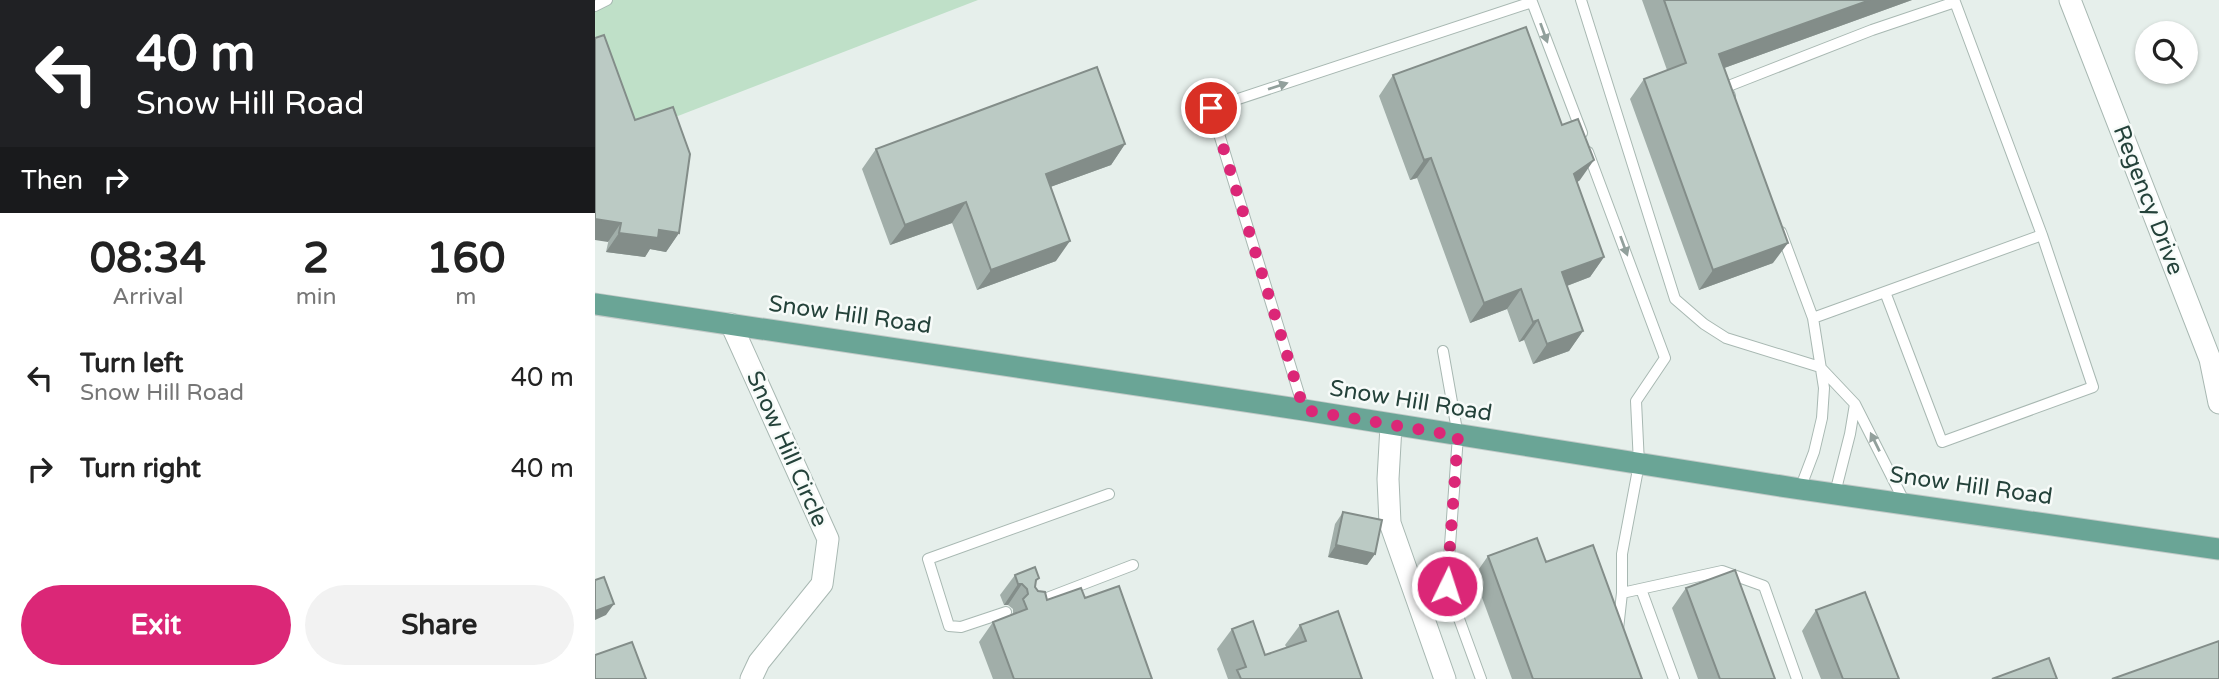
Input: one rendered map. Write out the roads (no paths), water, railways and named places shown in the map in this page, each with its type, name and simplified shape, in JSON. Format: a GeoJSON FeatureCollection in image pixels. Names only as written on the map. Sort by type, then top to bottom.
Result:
{"type":"FeatureCollection","features":[{"type":"Feature","properties":{"kind":"main road","name":"Snow Hill Road"},"geometry":{"type":"LineString","coordinates":[[595,304],[1304,410],[1391,426],[1800,489],[2219,549]]}},
{"type":"Feature","properties":{"kind":"street","name":"Regency Drive"},"geometry":{"type":"LineString","coordinates":[[2070,0],[2210,359],[2219,403]]}},
{"type":"Feature","properties":{"kind":"street","name":"Snow Hill Circle"},"geometry":{"type":"LineString","coordinates":[[731,324],[828,539],[822,584],[759,662],[751,679]]}},
{"type":"Feature","properties":{"kind":"street"},"geometry":{"type":"LineString","coordinates":[[1391,426],[1388,479],[1390,523],[1445,679]]}},
{"type":"Feature","properties":{"kind":"lane"},"geometry":{"type":"LineString","coordinates":[[595,6],[607,0]]}},
{"type":"Feature","properties":{"kind":"lane"},"geometry":{"type":"LineString","coordinates":[[1581,0],[1675,299],[1726,338],[1820,367],[1855,404],[1905,503]]}},
{"type":"Feature","properties":{"kind":"lane"},"geometry":{"type":"LineString","coordinates":[[1736,112],[1726,87],[1955,1],[2042,235],[2092,387],[1942,442],[1885,292]]}},
{"type":"Feature","properties":{"kind":"lane"},"geometry":{"type":"LineString","coordinates":[[1304,410],[1211,108],[1532,2],[1665,358],[1636,401],[1639,464],[1622,554],[1622,593],[1617,635]]}},
{"type":"Feature","properties":{"kind":"lane"},"geometry":{"type":"LineString","coordinates":[[1774,215],[1813,318],[1824,388],[1822,418],[1814,452],[1800,489]]}},
{"type":"Feature","properties":{"kind":"lane"},"geometry":{"type":"LineString","coordinates":[[1813,318],[2042,235]]}},
{"type":"Feature","properties":{"kind":"lane"},"geometry":{"type":"LineString","coordinates":[[1443,351],[1458,436],[1447,586],[1481,679]]}},
{"type":"Feature","properties":{"kind":"lane"},"geometry":{"type":"LineString","coordinates":[[1835,493],[1855,404]]}},
{"type":"Feature","properties":{"kind":"lane"},"geometry":{"type":"LineString","coordinates":[[1006,612],[961,627],[949,626],[928,559],[1109,494]]}},
{"type":"Feature","properties":{"kind":"lane"},"geometry":{"type":"LineString","coordinates":[[1028,605],[1133,565]]}},
{"type":"Feature","properties":{"kind":"lane"},"geometry":{"type":"LineString","coordinates":[[1622,593],[1722,570],[1764,586],[1797,679]]}},
{"type":"Feature","properties":{"kind":"lane"},"geometry":{"type":"LineString","coordinates":[[1722,570],[1727,583]]}},
{"type":"Feature","properties":{"kind":"lane"},"geometry":{"type":"LineString","coordinates":[[1641,589],[1674,679]]}}]}
